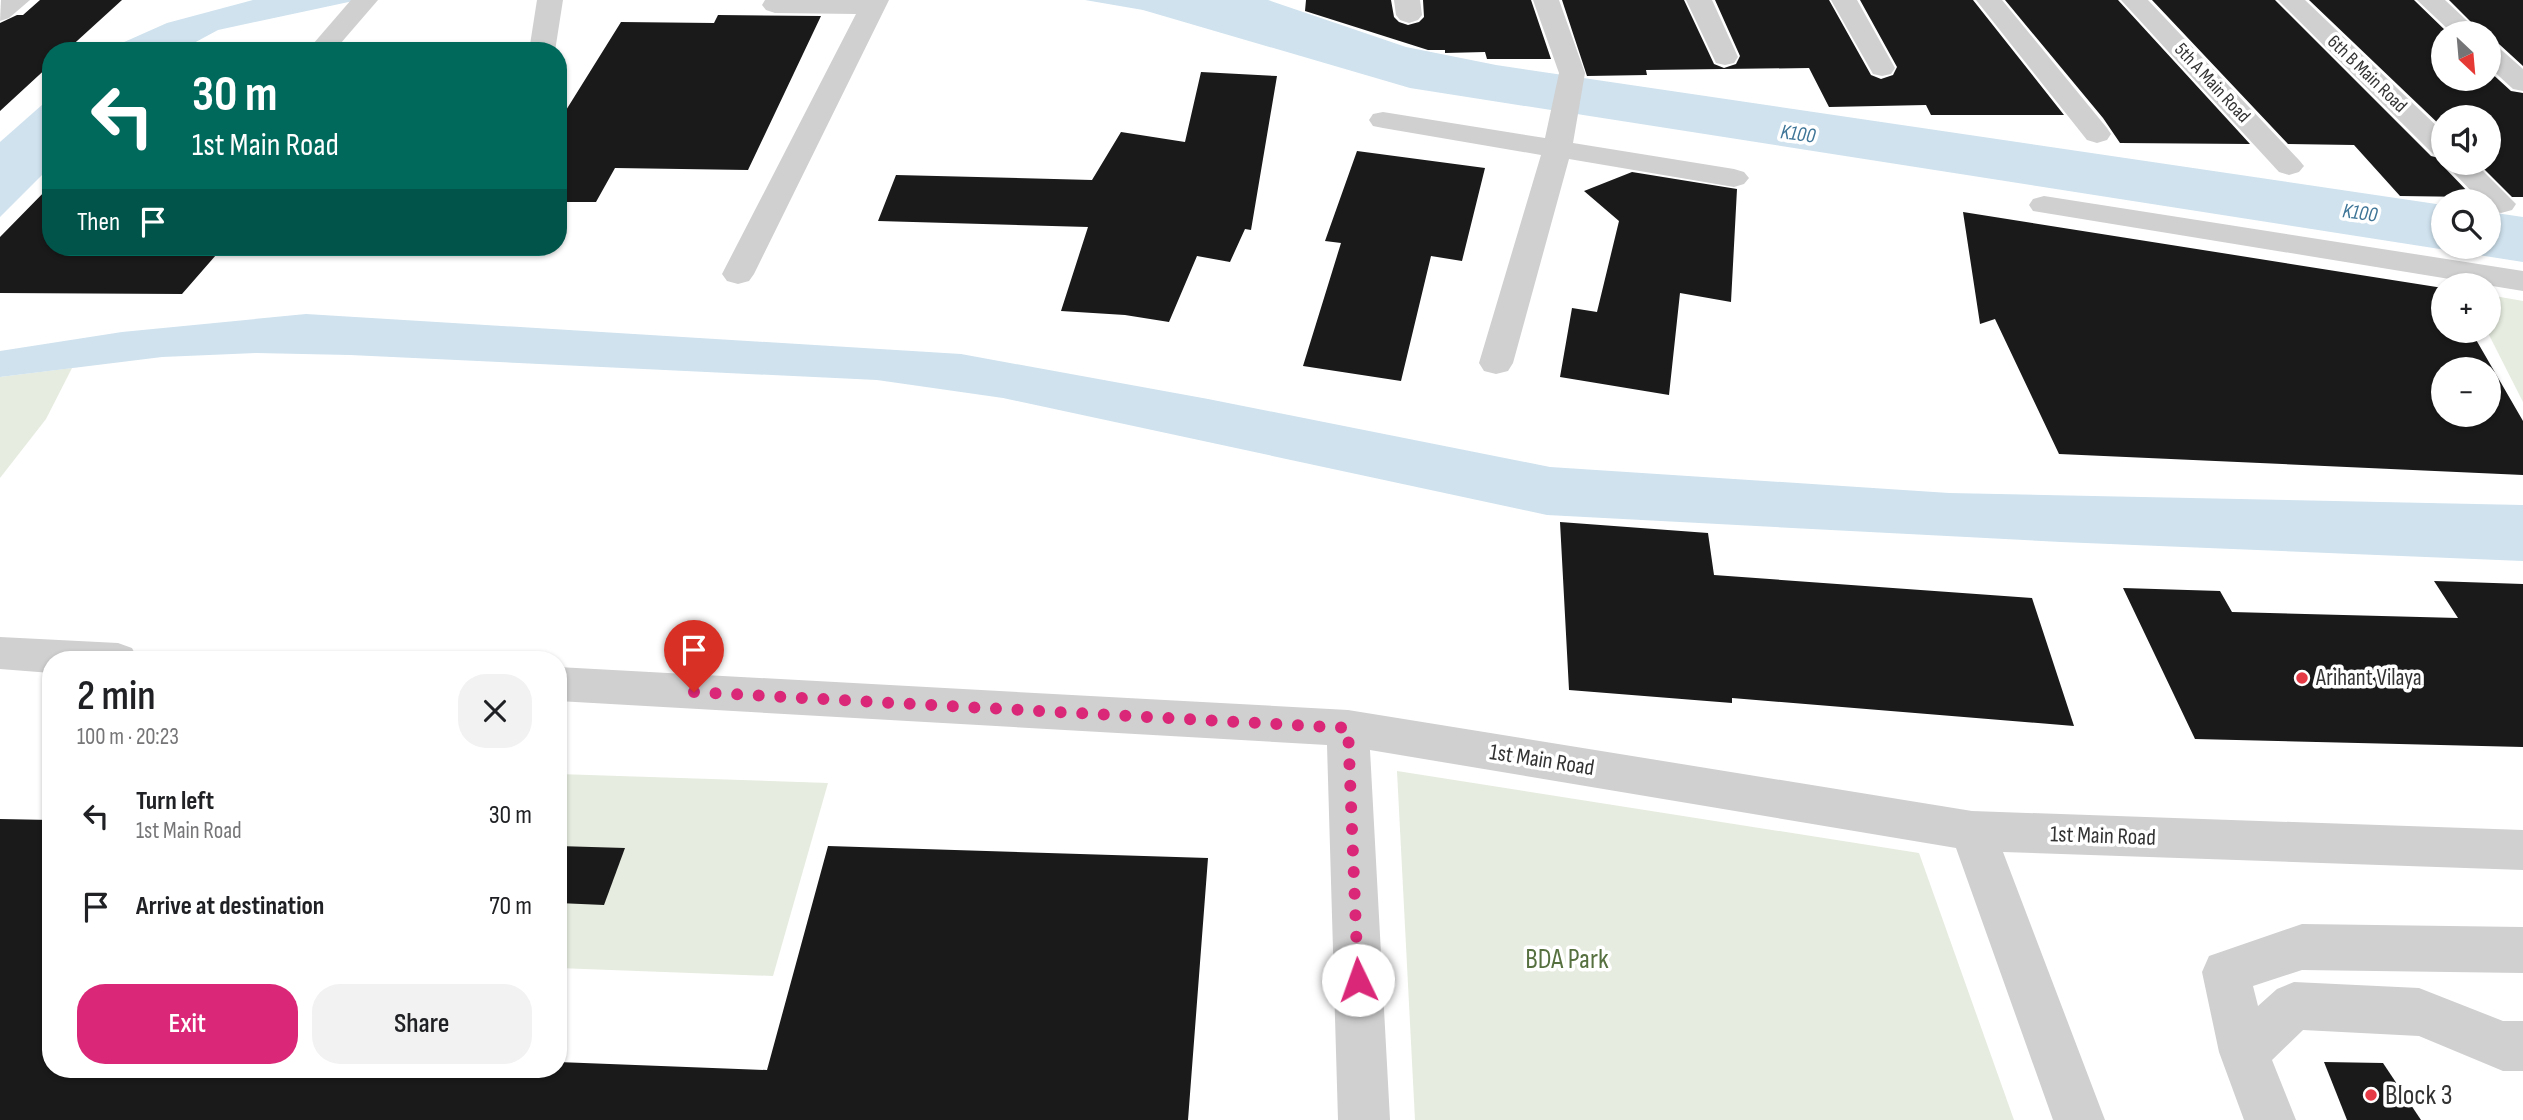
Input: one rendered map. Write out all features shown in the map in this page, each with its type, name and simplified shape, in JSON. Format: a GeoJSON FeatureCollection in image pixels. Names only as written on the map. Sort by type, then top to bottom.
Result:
{"type":"FeatureCollection","features":[{"type":"Feature","properties":{"kind":"street"},"geometry":{"type":"LineString","coordinates":[[0,13],[17,0]]}},
{"type":"Feature","properties":{"kind":"street"},"geometry":{"type":"LineString","coordinates":[[543,42],[550,0]]}},
{"type":"Feature","properties":{"kind":"street"},"geometry":{"type":"LineString","coordinates":[[738,274],[874,4],[775,5],[778,0]]}},
{"type":"Feature","properties":{"kind":"street"},"geometry":{"type":"LineString","coordinates":[[1496,363],[1557,150],[1572,72],[1546,0]]}},
{"type":"Feature","properties":{"kind":"street"},"geometry":{"type":"LineString","coordinates":[[1699,0],[1725,57]]}},
{"type":"Feature","properties":{"kind":"street"},"geometry":{"type":"LineString","coordinates":[[1844,0],[1882,68]]}},
{"type":"Feature","properties":{"kind":"street"},"geometry":{"type":"LineString","coordinates":[[1989,0],[2097,134]]}},
{"type":"Feature","properties":{"kind":"street","name":"5th A Main Road"},"geometry":{"type":"LineString","coordinates":[[2134,0],[2290,166]]}},
{"type":"Feature","properties":{"kind":"street","name":"6th B Main Road"},"geometry":{"type":"LineString","coordinates":[[2291,0],[2431,136]]}},
{"type":"Feature","properties":{"kind":"street"},"geometry":{"type":"LineString","coordinates":[[2430,0],[2454,21]]}},
{"type":"Feature","properties":{"kind":"street"},"geometry":{"type":"LineString","coordinates":[[328,42],[361,3]]}},
{"type":"Feature","properties":{"kind":"street"},"geometry":{"type":"LineString","coordinates":[[2501,64],[2523,83]]}},
{"type":"Feature","properties":{"kind":"street"},"geometry":{"type":"LineString","coordinates":[[1383,120],[1734,178]]}},
{"type":"Feature","properties":{"kind":"street"},"geometry":{"type":"LineString","coordinates":[[2471,175],[2485,189]]}},
{"type":"Feature","properties":{"kind":"street"},"geometry":{"type":"LineString","coordinates":[[2044,205],[2523,281]]}},
{"type":"Feature","properties":{"kind":"street"},"geometry":{"type":"LineString","coordinates":[[0,653],[42,655]]}},
{"type":"Feature","properties":{"kind":"street","name":"1st Main Road"},"geometry":{"type":"LineString","coordinates":[[567,685],[1348,728],[1972,831],[2523,850]]}},
{"type":"Feature","properties":{"kind":"street"},"geometry":{"type":"LineString","coordinates":[[1348,728],[1364,1120]]}},
{"type":"Feature","properties":{"kind":"street"},"geometry":{"type":"LineString","coordinates":[[1972,831],[2080,1120]]}},
{"type":"Feature","properties":{"kind":"street"},"geometry":{"type":"LineString","coordinates":[[2270,1120],[2245,1052],[2227,972],[2302,947],[2523,950]]}},
{"type":"Feature","properties":{"kind":"street"},"geometry":{"type":"LineString","coordinates":[[2245,1052],[2294,1006],[2419,1012],[2503,1046],[2523,1046]]}},
{"type":"Feature","properties":{"kind":"green space"},"geometry":{"type":"Polygon","coordinates":[[[2501,297],[2523,301],[2523,402],[2493,343],[2501,343],[2501,297]]]}},
{"type":"Feature","properties":{"kind":"green space"},"geometry":{"type":"Polygon","coordinates":[[[72,368],[46,419],[0,478],[0,377],[72,368]]]}},
{"type":"Feature","properties":{"kind":"green space","name":"BDA Park"},"geometry":{"type":"Polygon","coordinates":[[[1397,771],[1919,853],[2014,1120],[1415,1120],[1397,771]]]}},
{"type":"Feature","properties":{"kind":"green space"},"geometry":{"type":"Polygon","coordinates":[[[567,774],[828,783],[773,976],[567,968],[567,774]]]}},
{"type":"Feature","properties":{"kind":"water"},"geometry":{"type":"Polygon","coordinates":[[[253,0],[358,0],[218,30],[196,42],[124,42],[167,23],[253,0]]]}},
{"type":"Feature","properties":{"kind":"water","name":"K100"},"geometry":{"type":"Polygon","coordinates":[[[1085,0],[1268,0],[1406,47],[1496,65],[2431,203],[2431,248],[1410,88],[1143,10],[1085,0]]]}},
{"type":"Feature","properties":{"kind":"water"},"geometry":{"type":"Polygon","coordinates":[[[42,105],[42,175],[0,217],[0,142],[42,105]]]}},
{"type":"Feature","properties":{"kind":"water","name":"K100"},"geometry":{"type":"Polygon","coordinates":[[[2501,214],[2523,217],[2523,262],[2501,259],[2501,214]]]}},
{"type":"Feature","properties":{"kind":"water"},"geometry":{"type":"Polygon","coordinates":[[[306,314],[961,354],[1208,399],[1550,467],[1949,493],[2523,505],[2523,561],[2061,542],[1547,515],[1003,398],[877,380],[256,353],[162,357],[0,377],[0,351],[122,332],[306,314]]]}},
{"type":"Feature","properties":{"kind":"building"},"geometry":{"type":"Polygon","coordinates":[[[40,0],[122,0],[76,42],[42,42],[42,72],[0,111],[0,23],[23,15],[40,0]]]}},
{"type":"Feature","properties":{"kind":"building"},"geometry":{"type":"Polygon","coordinates":[[[1306,0],[1391,0],[1394,17],[1408,25],[1419,22],[1424,17],[1423,0],[1531,0],[1551,59],[1487,59],[1485,52],[1445,53],[1445,50],[1428,50],[1305,11],[1306,0]]]}},
{"type":"Feature","properties":{"kind":"building"},"geometry":{"type":"Polygon","coordinates":[[[1562,0],[1684,0],[1714,64],[1724,68],[1736,64],[1740,56],[1715,0],[1829,0],[1871,75],[1881,79],[1893,75],[1897,67],[1860,0],[1973,0],[2064,115],[1931,115],[1926,105],[1829,107],[1809,68],[1646,70],[1647,75],[1587,76],[1562,0]]]}},
{"type":"Feature","properties":{"kind":"building"},"geometry":{"type":"Polygon","coordinates":[[[2005,0],[2118,0],[2250,144],[2120,143],[2103,118],[2005,0]]]}},
{"type":"Feature","properties":{"kind":"building"},"geometry":{"type":"Polygon","coordinates":[[[2152,0],[2275,0],[2431,156],[2431,175],[2452,175],[2465,189],[2431,189],[2431,196],[2400,196],[2354,145],[2288,144],[2152,0]]]}},
{"type":"Feature","properties":{"kind":"building"},"geometry":{"type":"Polygon","coordinates":[[[2309,0],[2414,0],[2436,21],[2431,21],[2431,91],[2501,91],[2501,82],[2511,91],[2523,93],[2523,197],[2512,197],[2490,175],[2501,175],[2501,105],[2431,105],[2431,117],[2309,0]]]}},
{"type":"Feature","properties":{"kind":"building"},"geometry":{"type":"Polygon","coordinates":[[[2449,0],[2523,0],[2523,66],[2501,46],[2501,21],[2470,21],[2449,0]]]}},
{"type":"Feature","properties":{"kind":"building"},"geometry":{"type":"Polygon","coordinates":[[[718,15],[821,16],[748,170],[615,168],[596,202],[567,202],[567,109],[621,22],[714,23],[718,15]]]}},
{"type":"Feature","properties":{"kind":"building"},"geometry":{"type":"Polygon","coordinates":[[[1201,72],[1277,76],[1251,230],[1245,229],[1230,262],[1197,256],[1169,322],[1125,315],[1061,311],[1088,227],[878,221],[896,175],[1092,180],[1121,132],[1185,142],[1201,72]]]}},
{"type":"Feature","properties":{"kind":"building"},"geometry":{"type":"Polygon","coordinates":[[[1357,151],[1485,168],[1462,261],[1431,256],[1401,381],[1303,366],[1341,243],[1325,241],[1357,151]]]}},
{"type":"Feature","properties":{"kind":"building"},"geometry":{"type":"Polygon","coordinates":[[[1632,172],[1737,189],[1731,302],[1680,293],[1669,395],[1560,377],[1572,308],[1597,312],[1619,221],[1584,191],[1632,172]]]}},
{"type":"Feature","properties":{"kind":"building"},"geometry":{"type":"Polygon","coordinates":[[[42,194],[42,256],[215,256],[182,294],[0,293],[0,237],[42,194]]]}},
{"type":"Feature","properties":{"kind":"building"},"geometry":{"type":"Polygon","coordinates":[[[1963,212],[2431,286],[2431,343],[2478,343],[2486,357],[2431,357],[2431,427],[2501,427],[2501,383],[2523,421],[2523,475],[2059,454],[1995,319],[1980,324],[1963,212]]]}},
{"type":"Feature","properties":{"kind":"building"},"geometry":{"type":"Polygon","coordinates":[[[1560,522],[1708,533],[1714,575],[2032,598],[2074,726],[1732,698],[1732,703],[1569,690],[1560,522]]]}},
{"type":"Feature","properties":{"kind":"building","name":"Arihant Vilaya"},"geometry":{"type":"Polygon","coordinates":[[[2434,581],[2523,584],[2523,747],[2195,739],[2123,588],[2220,591],[2232,612],[2458,618],[2434,581]]]}},
{"type":"Feature","properties":{"kind":"building"},"geometry":{"type":"Polygon","coordinates":[[[0,819],[42,820],[42,1078],[567,1078],[567,1062],[767,1070],[828,846],[1208,858],[1188,1120],[0,1120],[0,819]]]}},
{"type":"Feature","properties":{"kind":"building"},"geometry":{"type":"Polygon","coordinates":[[[567,846],[625,848],[604,905],[567,903],[567,846]]]}},
{"type":"Feature","properties":{"kind":"building","name":"Block 3"},"geometry":{"type":"Polygon","coordinates":[[[2324,1062],[2383,1063],[2421,1120],[2347,1120],[2324,1062]]]}},
{"type":"Feature","properties":{"kind":"place","name":"Arihant Vilaya"},"geometry":{"type":"Point","coordinates":[2302,678]}},
{"type":"Feature","properties":{"kind":"place","name":"Block 3"},"geometry":{"type":"Point","coordinates":[2371,1095]}},
{"type":"Feature","properties":{"kind":"route"},"geometry":{"type":"LineString","coordinates":[[694,692],[1348,728],[1358,980]]}}]}
